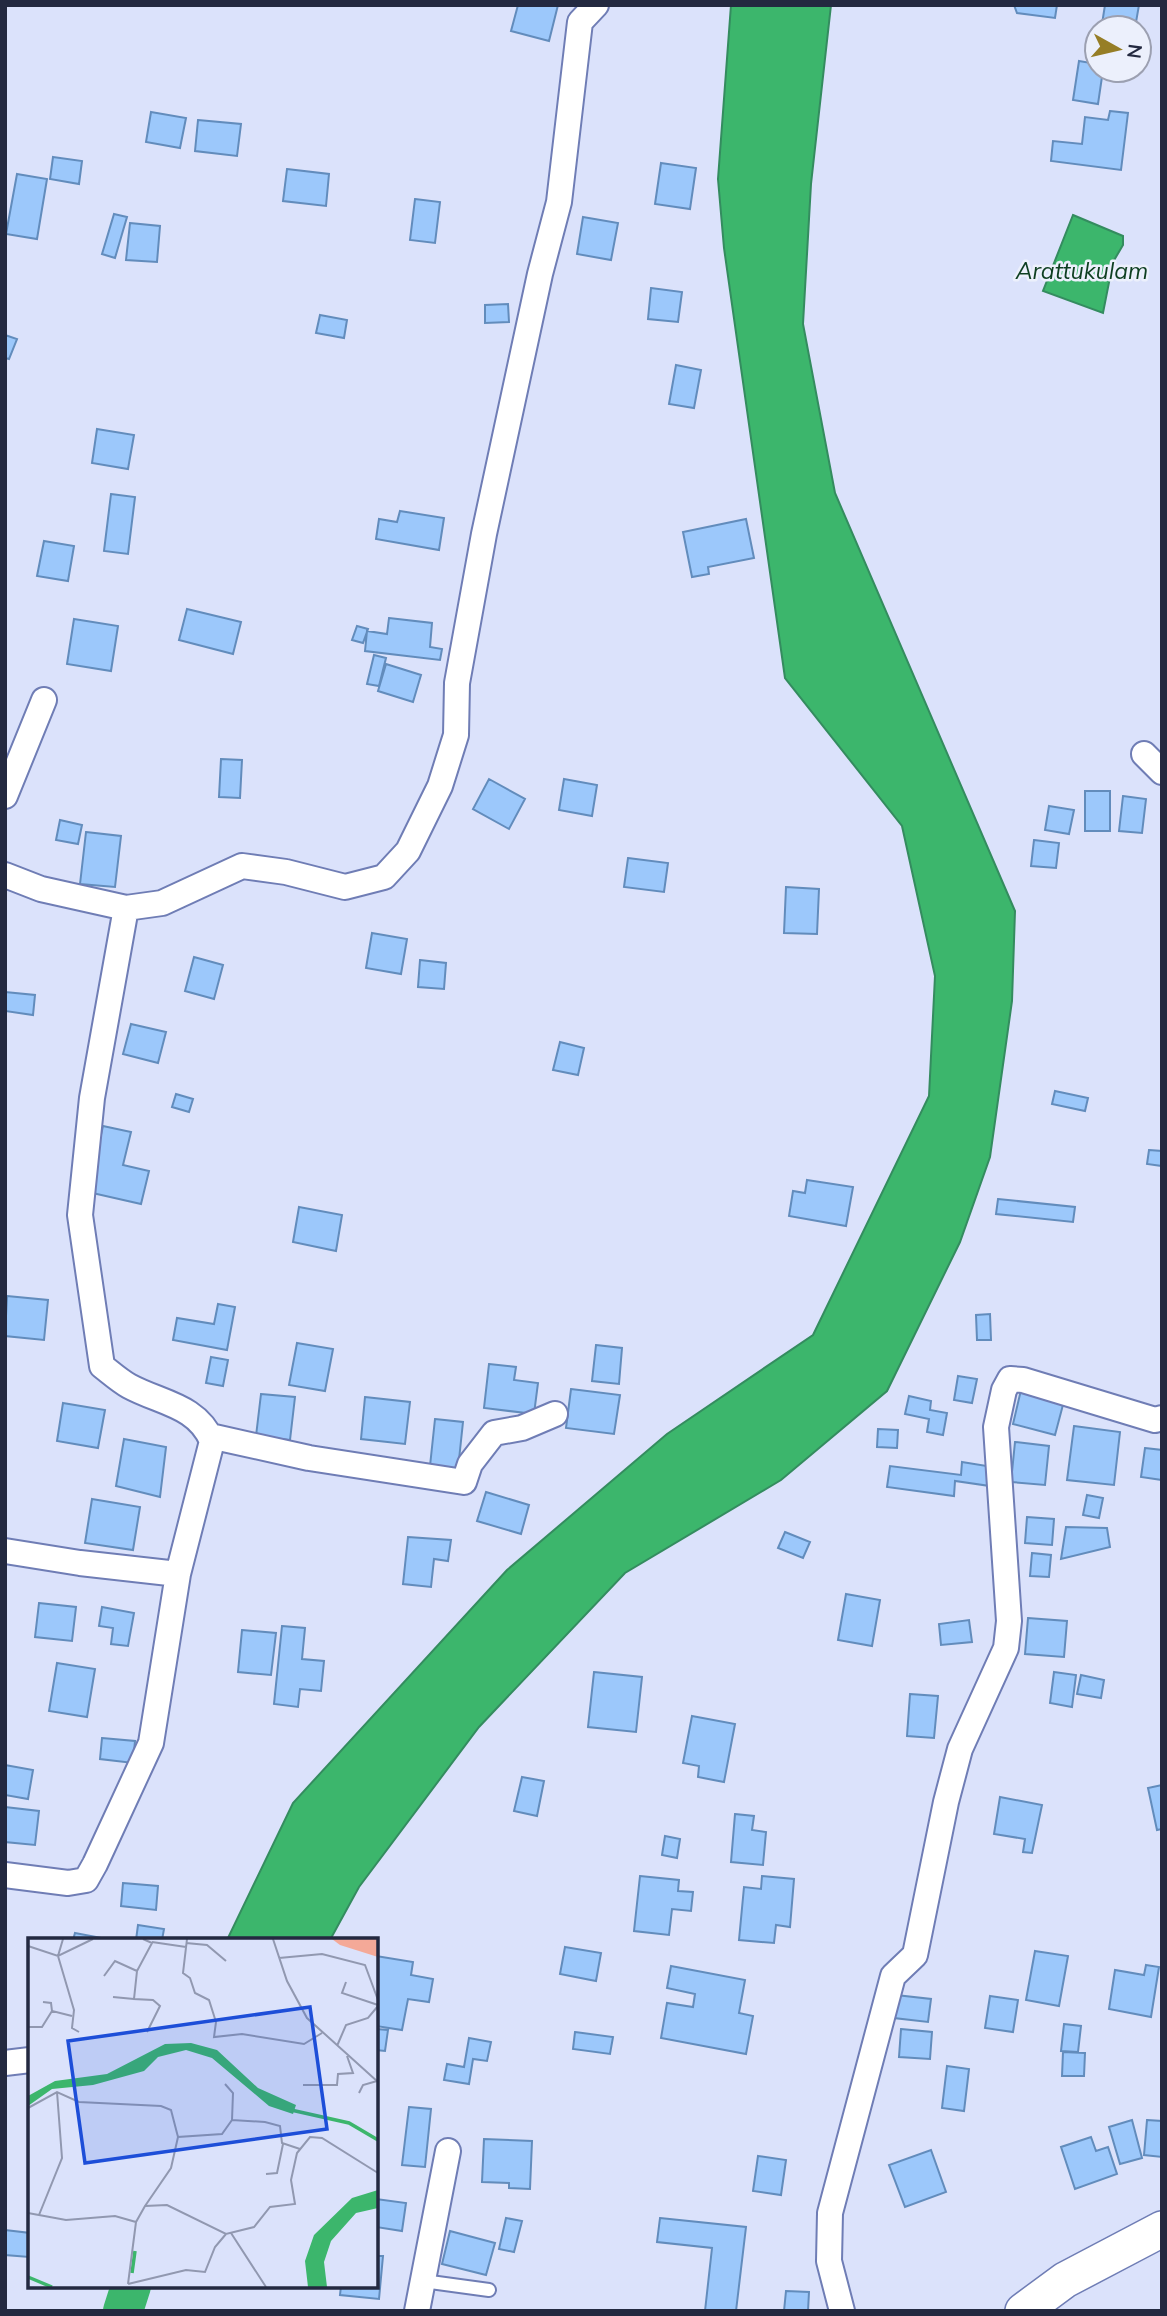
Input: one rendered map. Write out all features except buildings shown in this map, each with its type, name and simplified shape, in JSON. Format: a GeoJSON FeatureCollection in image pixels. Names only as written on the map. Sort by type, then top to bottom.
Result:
{"type":"FeatureCollection","features":[{"type":"Feature","properties":{"kind":"main road"},"geometry":{"type":"LineString","coordinates":[[1023,2311],[1065,2280],[1162,2229]]}},
{"type":"Feature","properties":{"kind":"street"},"geometry":{"type":"LineString","coordinates":[[5,875],[41,889],[126,908],[162,903],[242,866],[286,872],[345,887],[384,877],[408,851],[440,786],[456,735],[457,683],[484,534],[519,385],[540,274],[559,202],[580,22],[596,5]]}},
{"type":"Feature","properties":{"kind":"street"},"geometry":{"type":"LineString","coordinates":[[5,796],[44,700]]}},
{"type":"Feature","properties":{"kind":"street"},"geometry":{"type":"LineString","coordinates":[[1144,754],[1162,772]]}},
{"type":"Feature","properties":{"kind":"street"},"geometry":{"type":"LineString","coordinates":[[5,1875],[68,1882],[86,1880],[95,1864],[151,1743],[178,1574],[212,1441],[206,1426],[180,1406],[129,1386],[103,1366],[96,1326],[80,1215],[92,1098],[126,908]]}},
{"type":"Feature","properties":{"kind":"street"},"geometry":{"type":"LineString","coordinates":[[842,2311],[829,2261],[830,2213],[843,2160],[893,1976],[915,1955],[946,1802],[960,1749],[989,1692],[1006,1648],[1009,1621],[996,1427],[1004,1390],[1010,1379],[1023,1380],[1155,1420],[1162,1418]]}},
{"type":"Feature","properties":{"kind":"street"},"geometry":{"type":"LineString","coordinates":[[210,1436],[309,1458],[464,1482],[470,1464],[494,1433],[522,1428],[555,1414]]}},
{"type":"Feature","properties":{"kind":"street"},"geometry":{"type":"LineString","coordinates":[[5,1551],[178,1574]]}},
{"type":"Feature","properties":{"kind":"street"},"geometry":{"type":"LineString","coordinates":[[5,2063],[28,2060]]}},
{"type":"Feature","properties":{"kind":"street"},"geometry":{"type":"LineString","coordinates":[[417,2311],[448,2151]]}},
{"type":"Feature","properties":{"kind":"lane"},"geometry":{"type":"LineString","coordinates":[[422,2281],[489,2290]]}},
{"type":"Feature","properties":{"kind":"water"},"geometry":{"type":"Polygon","coordinates":[[[731,5],[831,5],[811,184],[803,324],[835,493],[1015,911],[1012,1001],[990,1157],[960,1242],[887,1391],[781,1480],[625,1573],[479,1727],[359,1887],[331,1938],[228,1938],[293,1803],[507,1570],[667,1434],[813,1335],[929,1096],[935,976],[902,826],[785,678],[724,248],[718,179],[731,5]]]}},
{"type":"Feature","properties":{"kind":"water","name":"Arattukulam"},"geometry":{"type":"Polygon","coordinates":[[[1073,215],[1123,236],[1123,245],[1113,262],[1103,313],[1043,291],[1073,215]]]}},
{"type":"Feature","properties":{"kind":"waterway"},"geometry":{"type":"LineString","coordinates":[[123,2311],[130,2288]]}}]}
